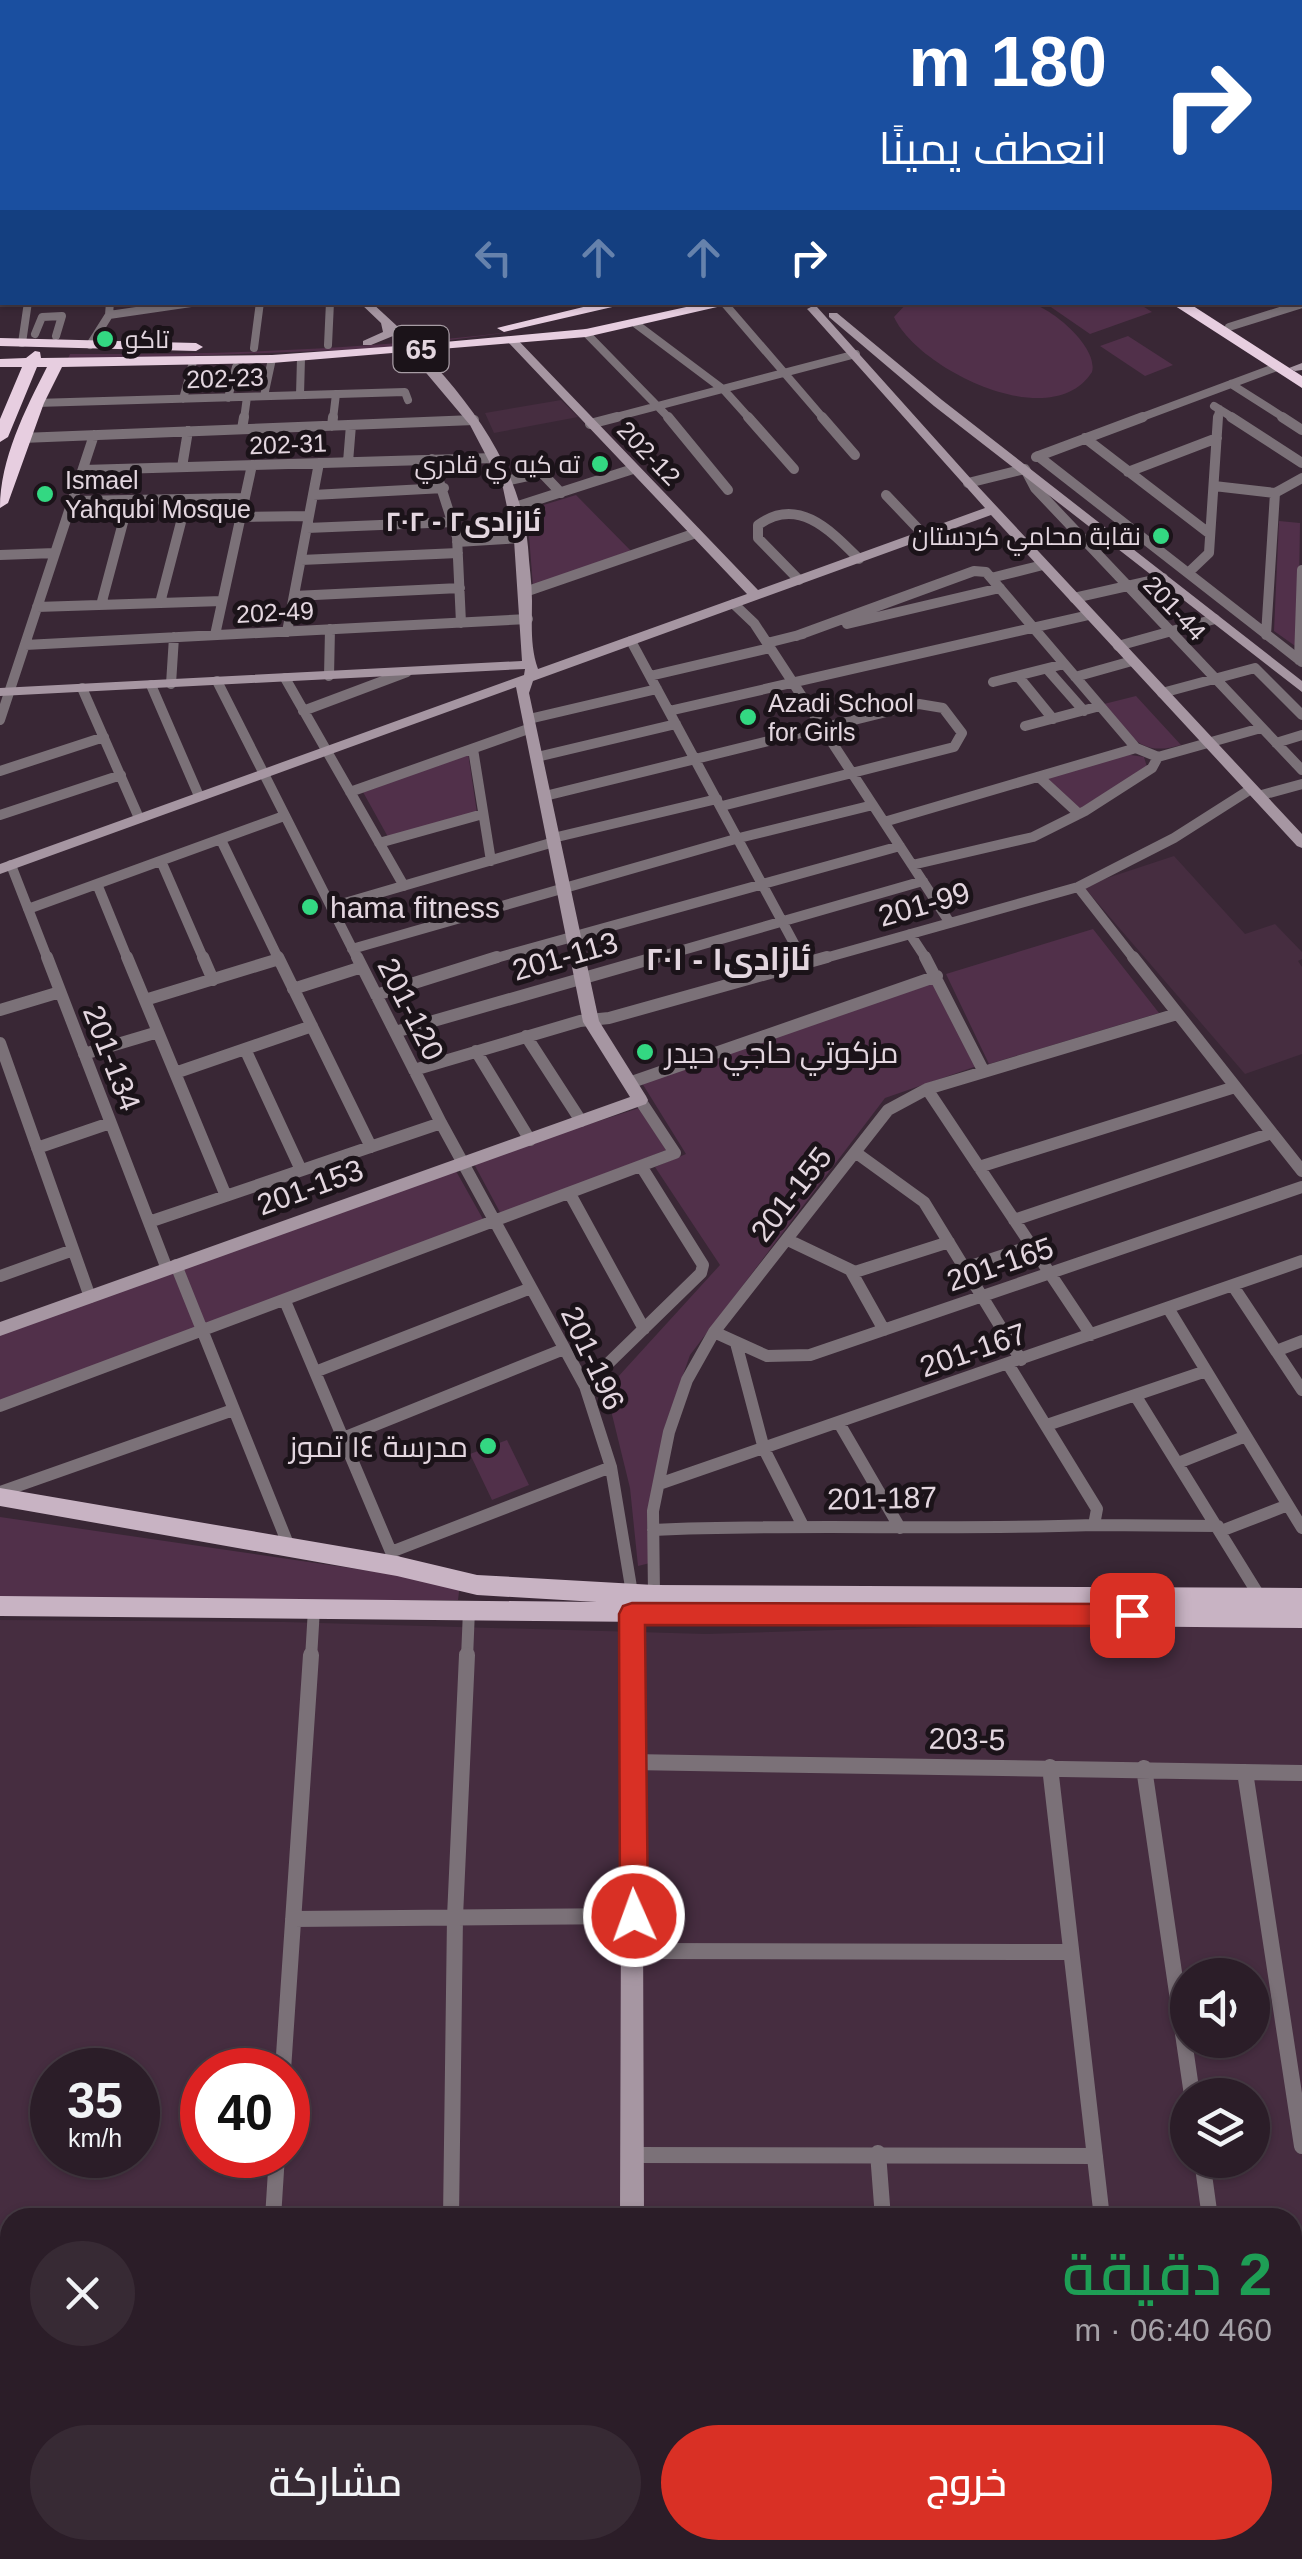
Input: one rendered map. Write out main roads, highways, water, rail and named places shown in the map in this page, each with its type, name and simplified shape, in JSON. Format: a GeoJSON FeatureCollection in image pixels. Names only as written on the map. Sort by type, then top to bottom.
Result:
{"type":"FeatureCollection","features":[{"type":"Feature","properties":{"kind":"highway","name":"65"},"geometry":{"type":"LineString","coordinates":[[495,330],[604,305],[630,314]]}},
{"type":"Feature","properties":{"kind":"highway","name":"65"},"geometry":{"type":"LineString","coordinates":[[0,344],[106,364],[301,358],[586,333],[656,305]]}},
{"type":"Feature","properties":{"kind":"highway","name":"65"},"geometry":{"type":"LineString","coordinates":[[511,339],[680,305]]}},
{"type":"Feature","properties":{"kind":"highway","name":"65"},"geometry":{"type":"LineString","coordinates":[[0,344],[28,338],[49,355],[367,343],[711,305]]}},
{"type":"Feature","properties":{"kind":"highway"},"geometry":{"type":"LineString","coordinates":[[1197,309],[1300,372]]}},
{"type":"Feature","properties":{"kind":"highway"},"geometry":{"type":"LineString","coordinates":[[1197,309],[1277,367],[1300,372]]}},
{"type":"Feature","properties":{"kind":"highway","name":"65"},"geometry":{"type":"LineString","coordinates":[[0,363],[90,345],[234,349]]}},
{"type":"Feature","properties":{"kind":"highway"},"geometry":{"type":"LineString","coordinates":[[0,503],[7,458],[22,438],[39,396],[49,355]]}},
{"type":"Feature","properties":{"kind":"highway"},"geometry":{"type":"LineString","coordinates":[[0,437],[5,415],[49,355]]}},
{"type":"Feature","properties":{"kind":"highway"},"geometry":{"type":"LineString","coordinates":[[0,363],[14,372],[18,396]]}},
{"type":"Feature","properties":{"kind":"highway"},"geometry":{"type":"LineString","coordinates":[[39,396],[62,371],[106,364]]}},
{"type":"Feature","properties":{"kind":"main road"},"geometry":{"type":"LineString","coordinates":[[0,1494],[290,1549],[394,1559],[477,1586],[639,1601]]}},
{"type":"Feature","properties":{"kind":"main road"},"geometry":{"type":"LineString","coordinates":[[469,1610],[477,1586]]}},
{"type":"Feature","properties":{"kind":"main road"},"geometry":{"type":"LineString","coordinates":[[0,1606],[469,1610],[639,1601],[1011,1604],[1302,1598]]}},
{"type":"Feature","properties":{"kind":"main road"},"geometry":{"type":"LineString","coordinates":[[1011,1604],[1302,1618]]}},
{"type":"Feature","properties":{"kind":"place","name":"تاكو"},"geometry":{"type":"Point","coordinates":[105,339]}},
{"type":"Feature","properties":{"kind":"place","name":"ته كيه ي قادري"},"geometry":{"type":"Point","coordinates":[600,464]}},
{"type":"Feature","properties":{"kind":"place","name":"Ismael Yahqubi Mosque"},"geometry":{"type":"Point","coordinates":[45,494]}},
{"type":"Feature","properties":{"kind":"place","name":"نقابة محامي كردستان"},"geometry":{"type":"Point","coordinates":[1161,536]}},
{"type":"Feature","properties":{"kind":"place","name":"Azadi School for Girls"},"geometry":{"type":"Point","coordinates":[748,717]}},
{"type":"Feature","properties":{"kind":"place","name":"hama fitness"},"geometry":{"type":"Point","coordinates":[310,907]}},
{"type":"Feature","properties":{"kind":"place","name":"مزكوتي حاجي حيدر"},"geometry":{"type":"Point","coordinates":[645,1052]}},
{"type":"Feature","properties":{"kind":"place","name":"مدرسة ١٤ تموز"},"geometry":{"type":"Point","coordinates":[488,1446]}},
{"type":"Feature","properties":{"kind":"district","name":"ئازادی٢ - ٢٠٢"},"geometry":{"type":"Point","coordinates":[463,521]}},
{"type":"Feature","properties":{"kind":"district","name":"ئازادی١ - ٢٠١"},"geometry":{"type":"Point","coordinates":[728,959]}}]}
